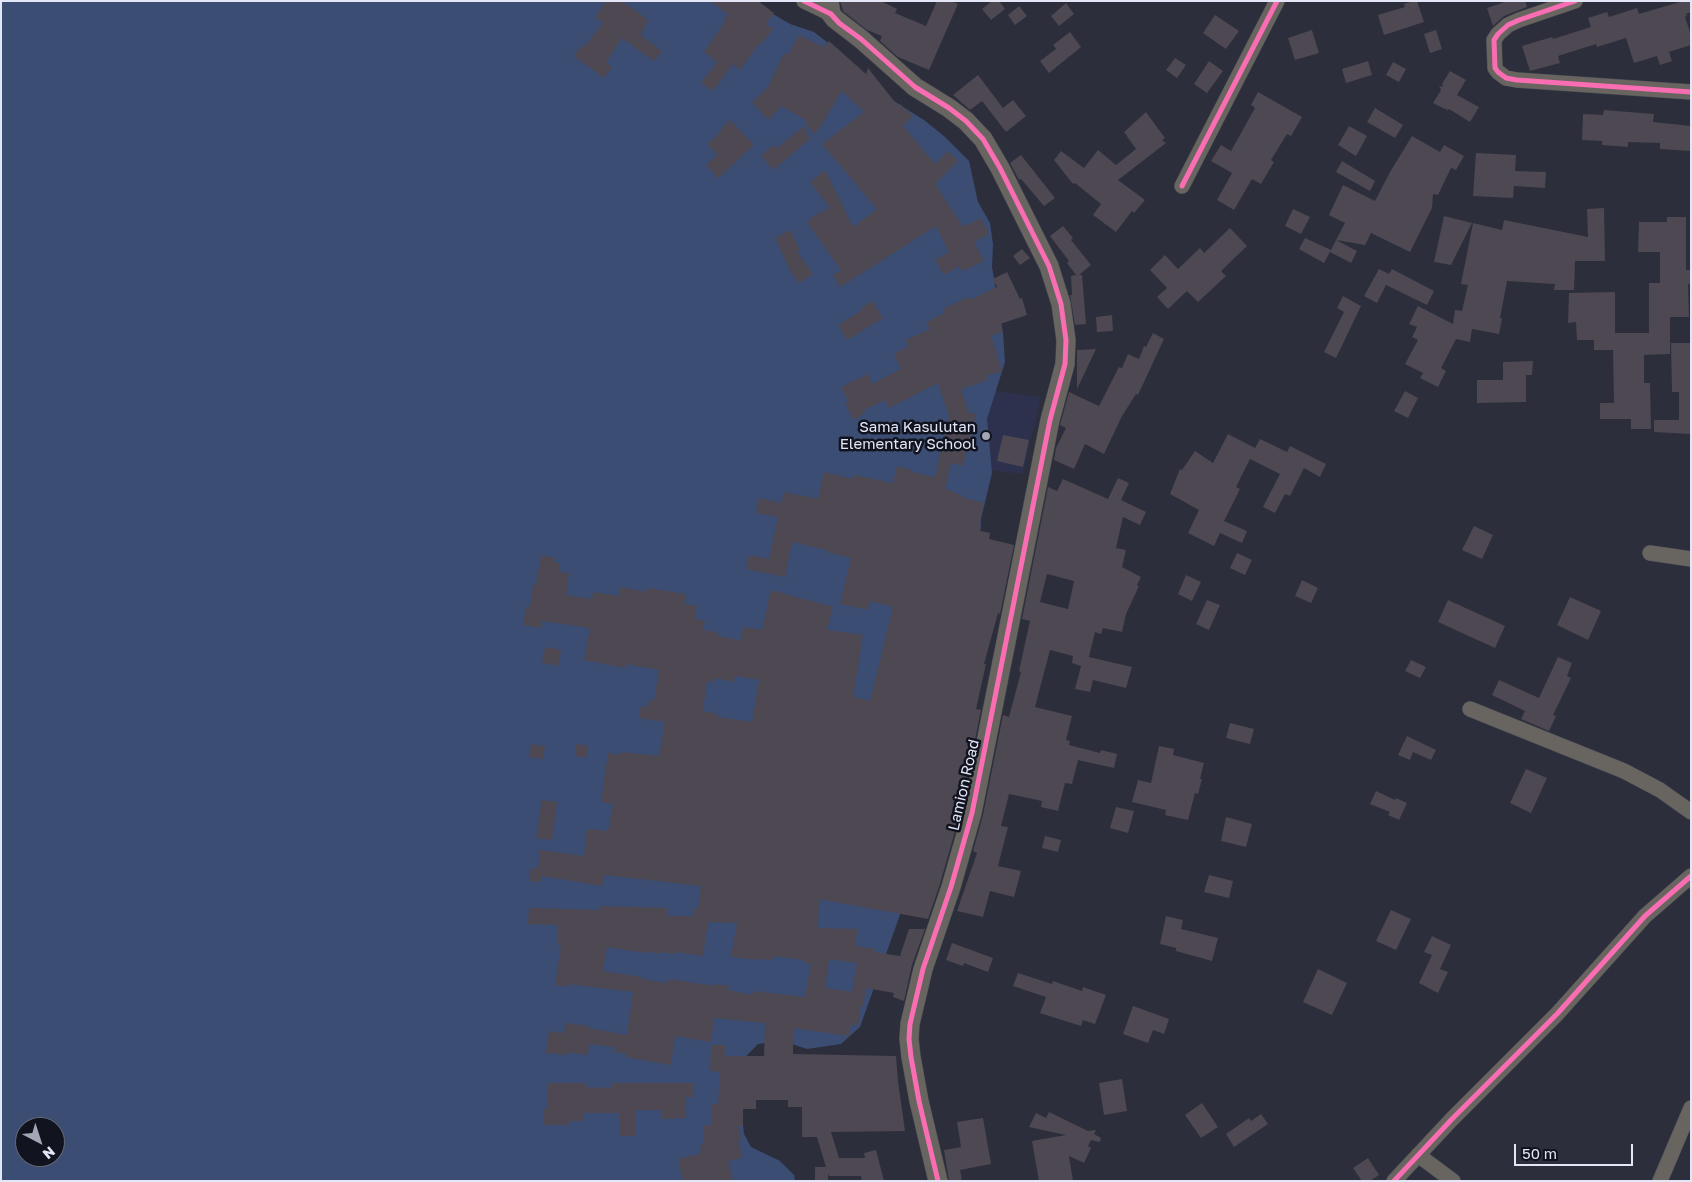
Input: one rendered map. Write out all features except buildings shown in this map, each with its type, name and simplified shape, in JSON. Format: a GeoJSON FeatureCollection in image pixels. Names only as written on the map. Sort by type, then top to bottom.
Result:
{"type":"FeatureCollection","features":[{"type":"Feature","properties":{"kind":"street"},"geometry":{"type":"LineString","coordinates":[[804,1],[830,8]]}},
{"type":"Feature","properties":{"kind":"street"},"geometry":{"type":"LineString","coordinates":[[1182,186],[1277,1]]}},
{"type":"Feature","properties":{"kind":"street"},"geometry":{"type":"LineString","coordinates":[[1575,1],[1519,20],[1508,25],[1498,34],[1494,40],[1495,68],[1498,72],[1506,78],[1517,80],[1691,92]]}},
{"type":"Feature","properties":{"kind":"street","name":"Lamion Road"},"geometry":{"type":"LineString","coordinates":[[830,8],[839,23],[861,39],[915,87],[966,121],[983,139],[992,153],[1049,266],[1061,304],[1067,353],[1059,391],[1050,420],[972,813],[951,887],[923,970],[910,1024],[909,1039],[918,1101],[938,1181]]}},
{"type":"Feature","properties":{"kind":"street"},"geometry":{"type":"LineString","coordinates":[[1650,553],[1691,559]]}},
{"type":"Feature","properties":{"kind":"street"},"geometry":{"type":"LineString","coordinates":[[1470,709],[1624,771],[1660,790],[1691,812]]}},
{"type":"Feature","properties":{"kind":"street"},"geometry":{"type":"LineString","coordinates":[[1394,1181],[1545,1026],[1645,916],[1691,876]]}},
{"type":"Feature","properties":{"kind":"street"},"geometry":{"type":"LineString","coordinates":[[1660,1181],[1691,1108]]}},
{"type":"Feature","properties":{"kind":"street"},"geometry":{"type":"LineString","coordinates":[[1418,1155],[1453,1181]]}},
{"type":"Feature","properties":{"kind":"shaded area"},"geometry":{"type":"Polygon","coordinates":[[[1,1],[751,1],[790,24],[814,32],[840,52],[878,91],[924,120],[944,136],[969,161],[978,202],[990,223],[993,244],[992,267],[1003,333],[1005,362],[987,419],[992,473],[981,519],[976,606],[906,898],[860,1027],[841,1044],[807,1049],[783,1041],[758,1044],[745,1057],[742,1115],[744,1134],[751,1147],[780,1161],[794,1175],[795,1181],[1,1181],[1,1]]]}},
{"type":"Feature","properties":{"kind":"shaded area","name":"Sama Kasulutan Elementary School"},"geometry":{"type":"Polygon","coordinates":[[[988,390],[1041,397],[1023,474],[937,464],[988,390]]]}},
{"type":"Feature","properties":{"kind":"cycle path"},"geometry":{"type":"LineString","coordinates":[[804,1],[831,14],[839,23],[861,39],[915,87],[966,121],[983,139],[1000,168],[1049,266],[1061,304],[1066,340],[1065,364],[1050,420],[972,813],[951,887],[923,969],[910,1024],[911,1057],[919,1101],[938,1181]]}},
{"type":"Feature","properties":{"kind":"cycle path"},"geometry":{"type":"LineString","coordinates":[[1182,186],[1277,1]]}},
{"type":"Feature","properties":{"kind":"cycle path"},"geometry":{"type":"LineString","coordinates":[[1575,1],[1519,20],[1508,25],[1498,34],[1494,40],[1495,68],[1498,72],[1506,78],[1517,80],[1691,92]]}},
{"type":"Feature","properties":{"kind":"cycle path"},"geometry":{"type":"LineString","coordinates":[[1394,1181],[1452,1119],[1557,1014],[1645,916],[1691,876]]}},
{"type":"Feature","properties":{"kind":"place","name":"Sama Kasulutan Elementary School"},"geometry":{"type":"Point","coordinates":[986,436]}}]}
